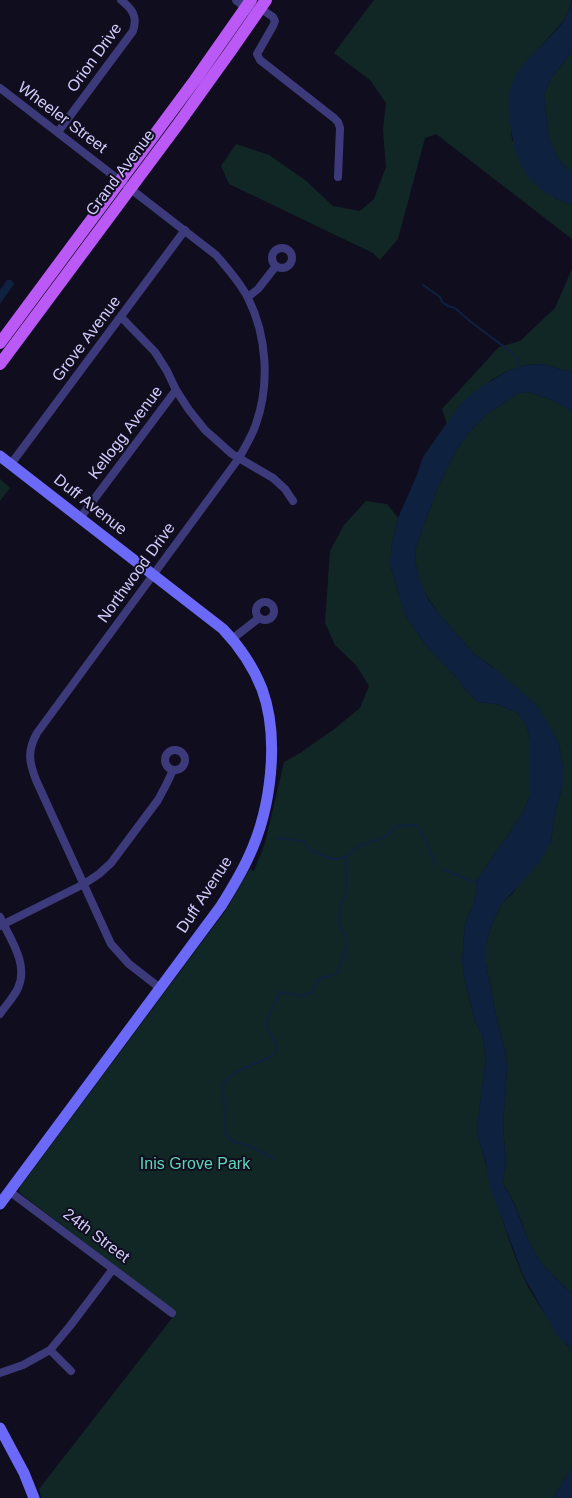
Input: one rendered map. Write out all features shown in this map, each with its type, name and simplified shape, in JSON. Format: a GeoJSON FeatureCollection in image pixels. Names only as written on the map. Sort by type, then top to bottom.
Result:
{"type":"FeatureCollection","features":[{"type":"Feature","properties":{"kind":"main road","name":"Grand Avenue"},"geometry":{"type":"LineString","coordinates":[[0,364],[195,80],[255,4]]}},
{"type":"Feature","properties":{"kind":"main road","name":"Grand Avenue"},"geometry":{"type":"LineString","coordinates":[[0,343],[125,184]]}},
{"type":"Feature","properties":{"kind":"main road","name":"Duff Avenue"},"geometry":{"type":"LineString","coordinates":[[0,456],[153,574],[232,639],[250,663],[262,689],[266,703],[271,752],[268,791],[258,831],[250,854],[237,880],[221,906],[160,988],[5,1187],[0,1204]]}},
{"type":"Feature","properties":{"kind":"main road"},"geometry":{"type":"LineString","coordinates":[[1,1433],[24,1472],[34,1498]]}},
{"type":"Feature","properties":{"kind":"street","name":"Orion Drive"},"geometry":{"type":"LineString","coordinates":[[58,132],[133,31],[135,17],[133,10],[121,0]]}},
{"type":"Feature","properties":{"kind":"street"},"geometry":{"type":"LineString","coordinates":[[255,4],[275,21],[257,54],[260,60],[338,122],[340,128],[338,177]]}},
{"type":"Feature","properties":{"kind":"street","name":"Wheeler Street"},"geometry":{"type":"LineString","coordinates":[[0,88],[125,184]]}},
{"type":"Feature","properties":{"kind":"street","name":"Northwood Drive"},"geometry":{"type":"LineString","coordinates":[[125,184],[216,255],[240,283],[255,313],[264,354],[263,395],[256,425],[239,458],[37,733],[30,749],[32,769],[111,944],[128,964],[160,988]]}},
{"type":"Feature","properties":{"kind":"street","name":"Grove Avenue"},"geometry":{"type":"LineString","coordinates":[[11,464],[185,230]]}},
{"type":"Feature","properties":{"kind":"street"},"geometry":{"type":"LineString","coordinates":[[248,297],[258,289],[276,266]]}},
{"type":"Feature","properties":{"kind":"street"},"geometry":{"type":"LineString","coordinates":[[120,317],[155,352],[176,390],[205,430],[232,454],[273,478],[285,489],[293,501]]}},
{"type":"Feature","properties":{"kind":"street","name":"Kellogg Avenue"},"geometry":{"type":"LineString","coordinates":[[80,518],[176,390]]}},
{"type":"Feature","properties":{"kind":"street"},"geometry":{"type":"LineString","coordinates":[[232,639],[259,618]]}},
{"type":"Feature","properties":{"kind":"street"},"geometry":{"type":"LineString","coordinates":[[0,1014],[13,997],[22,973],[20,959],[1,923],[84,884],[99,874],[111,863],[158,800],[173,770]]}},
{"type":"Feature","properties":{"kind":"street","name":"24th Street"},"geometry":{"type":"LineString","coordinates":[[5,1187],[172,1314]]}},
{"type":"Feature","properties":{"kind":"street"},"geometry":{"type":"LineString","coordinates":[[0,1374],[23,1365],[50,1350],[66,1332],[113,1269]]}},
{"type":"Feature","properties":{"kind":"street"},"geometry":{"type":"LineString","coordinates":[[50,1350],[71,1372]]}},
{"type":"Feature","properties":{"kind":"green space"},"geometry":{"type":"Polygon","coordinates":[[[374,0],[572,0],[566,18],[522,67],[509,101],[512,140],[556,199],[572,205],[572,239],[436,134],[425,138],[398,239],[380,260],[373,253],[229,184],[221,166],[236,144],[269,155],[305,180],[333,206],[360,211],[374,199],[386,167],[383,130],[386,103],[370,80],[334,53],[374,0]]]}},
{"type":"Feature","properties":{"kind":"green space"},"geometry":{"type":"Polygon","coordinates":[[[572,52],[572,173],[559,160],[549,139],[544,94],[552,77],[572,52]]]}},
{"type":"Feature","properties":{"kind":"green space"},"geometry":{"type":"Polygon","coordinates":[[[572,269],[572,372],[544,364],[527,365],[509,370],[493,379],[458,407],[447,424],[442,409],[499,347],[520,341],[555,308],[572,269]]]}},
{"type":"Feature","properties":{"kind":"green space"},"geometry":{"type":"Polygon","coordinates":[[[529,392],[552,400],[572,411],[572,1294],[537,1257],[512,1199],[502,1183],[506,1165],[503,1126],[507,1067],[486,964],[486,944],[491,926],[502,903],[512,894],[551,842],[555,813],[563,784],[563,766],[559,744],[537,706],[490,665],[473,653],[440,615],[420,582],[415,550],[437,489],[457,448],[488,413],[519,393],[529,392]]]}},
{"type":"Feature","properties":{"kind":"green space"},"geometry":{"type":"Polygon","coordinates":[[[0,479],[10,488],[0,501],[0,479]]]}},
{"type":"Feature","properties":{"kind":"green space","name":"Inis Grove Park"},"geometry":{"type":"Polygon","coordinates":[[[366,501],[387,504],[398,518],[390,564],[405,615],[425,644],[477,702],[496,704],[516,712],[526,724],[530,740],[530,795],[521,816],[477,880],[474,903],[465,924],[462,961],[475,1021],[482,1034],[486,1057],[477,1129],[479,1141],[504,1226],[523,1276],[543,1311],[566,1345],[572,1350],[572,1467],[553,1498],[41,1498],[39,1489],[176,1313],[21,1194],[19,1191],[20,1187],[226,910],[250,869],[254,871],[265,843],[284,762],[333,730],[360,708],[369,686],[356,665],[335,645],[325,623],[330,551],[344,525],[366,501]]]}},
{"type":"Feature","properties":{"kind":"water"},"geometry":{"type":"Polygon","coordinates":[[[572,1],[572,52],[552,77],[544,94],[549,139],[559,160],[572,173],[572,205],[557,199],[535,184],[520,163],[512,137],[509,117],[509,96],[511,86],[518,72],[559,27],[568,13],[572,1]]]}},
{"type":"Feature","properties":{"kind":"water"},"geometry":{"type":"Polygon","coordinates":[[[7,280],[11,280],[14,284],[0,304],[0,290],[7,280]]]}},
{"type":"Feature","properties":{"kind":"water"},"geometry":{"type":"Polygon","coordinates":[[[544,364],[572,372],[572,411],[552,400],[529,392],[519,393],[488,413],[457,448],[437,489],[415,550],[420,581],[428,599],[473,653],[504,676],[537,706],[559,744],[563,766],[563,784],[555,813],[551,842],[527,877],[502,903],[491,926],[486,944],[486,964],[507,1067],[503,1126],[506,1165],[502,1183],[512,1199],[533,1250],[551,1274],[572,1294],[572,1350],[556,1334],[523,1275],[490,1187],[477,1129],[486,1057],[482,1034],[475,1021],[462,961],[465,924],[474,903],[477,880],[521,816],[530,795],[530,740],[526,724],[516,712],[496,704],[477,702],[425,644],[405,615],[390,564],[398,518],[423,457],[458,407],[475,391],[509,370],[527,365],[544,364]]]}},
{"type":"Feature","properties":{"kind":"water"},"geometry":{"type":"Polygon","coordinates":[[[572,1467],[572,1498],[553,1498],[572,1467]]]}},
{"type":"Feature","properties":{"kind":"waterway"},"geometry":{"type":"LineString","coordinates":[[423,285],[440,297],[442,302],[455,308],[511,352],[519,361],[518,369]]}},
{"type":"Feature","properties":{"kind":"waterway"},"geometry":{"type":"LineString","coordinates":[[274,1158],[249,1146],[232,1141],[224,1132],[224,1081],[236,1072],[274,1055],[277,1047],[266,1025],[273,1005],[281,992],[302,996],[312,992],[318,979],[336,974],[347,947],[347,939],[339,924],[340,907],[347,893],[347,856],[357,847],[387,836],[396,826],[417,825],[436,866]]}},
{"type":"Feature","properties":{"kind":"waterway"},"geometry":{"type":"LineString","coordinates":[[276,838],[304,841],[310,851],[332,859],[347,856]]}},
{"type":"Feature","properties":{"kind":"waterway"},"geometry":{"type":"LineString","coordinates":[[442,869],[474,882],[479,881]]}}]}
